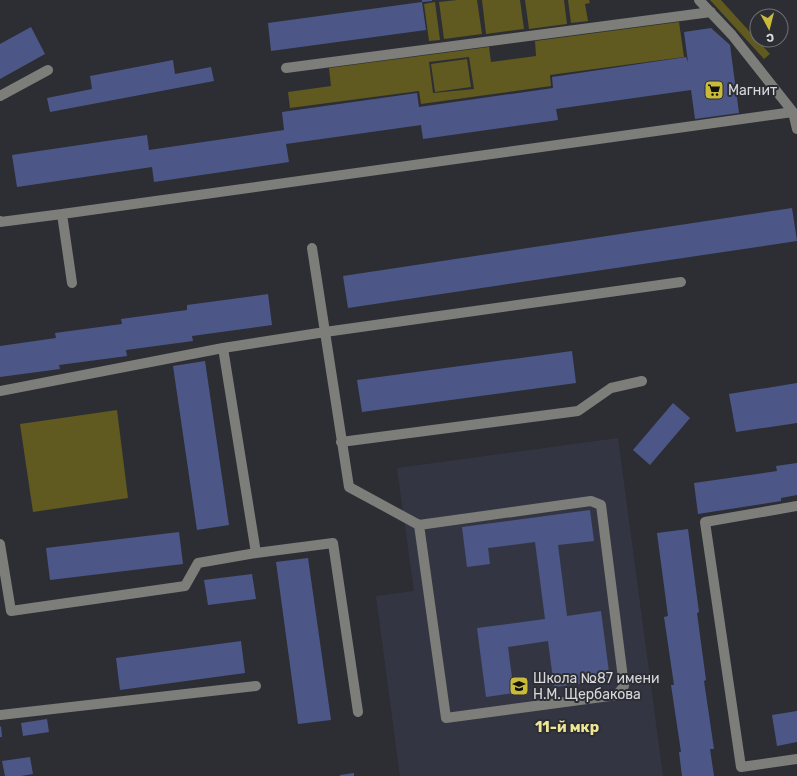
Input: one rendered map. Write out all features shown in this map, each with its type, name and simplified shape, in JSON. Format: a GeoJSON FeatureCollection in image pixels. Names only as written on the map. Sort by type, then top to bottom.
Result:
{"type":"FeatureCollection","features":[{"type":"Feature","properties":{"kind":"lane"},"geometry":{"type":"LineString","coordinates":[[699,0],[732,35],[792,112],[797,129]]}},
{"type":"Feature","properties":{"kind":"lane"},"geometry":{"type":"LineString","coordinates":[[286,68],[711,12]]}},
{"type":"Feature","properties":{"kind":"lane"},"geometry":{"type":"LineString","coordinates":[[0,96],[48,70]]}},
{"type":"Feature","properties":{"kind":"lane"},"geometry":{"type":"LineString","coordinates":[[0,221],[62,214],[792,112]]}},
{"type":"Feature","properties":{"kind":"lane"},"geometry":{"type":"LineString","coordinates":[[62,214],[72,282]]}},
{"type":"Feature","properties":{"kind":"lane"},"geometry":{"type":"LineString","coordinates":[[312,248],[349,487],[419,525],[591,501],[600,505],[624,686],[617,695],[446,718],[419,525]]}},
{"type":"Feature","properties":{"kind":"lane"},"geometry":{"type":"LineString","coordinates":[[0,391],[223,348],[325,332],[681,282]]}},
{"type":"Feature","properties":{"kind":"lane"},"geometry":{"type":"LineString","coordinates":[[223,348],[256,553]]}},
{"type":"Feature","properties":{"kind":"lane"},"geometry":{"type":"LineString","coordinates":[[341,442],[578,411],[612,388],[642,381]]}},
{"type":"Feature","properties":{"kind":"lane"},"geometry":{"type":"LineString","coordinates":[[797,506],[705,522],[741,767],[797,758]]}},
{"type":"Feature","properties":{"kind":"lane"},"geometry":{"type":"LineString","coordinates":[[0,544],[11,611],[185,586],[198,563],[256,553],[333,543],[358,712]]}},
{"type":"Feature","properties":{"kind":"lane"},"geometry":{"type":"LineString","coordinates":[[0,715],[256,686]]}},
{"type":"Feature","properties":{"kind":"shaded area"},"geometry":{"type":"Polygon","coordinates":[[[477,0],[482,34],[444,39],[439,2],[477,0]]]}},
{"type":"Feature","properties":{"kind":"shaded area"},"geometry":{"type":"Polygon","coordinates":[[[482,0],[520,0],[524,29],[486,34],[482,0]]]}},
{"type":"Feature","properties":{"kind":"shaded area"},"geometry":{"type":"Polygon","coordinates":[[[525,0],[564,0],[567,24],[529,29],[525,0]]]}},
{"type":"Feature","properties":{"kind":"shaded area"},"geometry":{"type":"Polygon","coordinates":[[[568,0],[589,0],[590,3],[585,4],[588,21],[571,23],[568,0]]]}},
{"type":"Feature","properties":{"kind":"shaded area"},"geometry":{"type":"Polygon","coordinates":[[[710,0],[721,0],[749,31],[749,43],[710,0]]]}},
{"type":"Feature","properties":{"kind":"shaded area"},"geometry":{"type":"Polygon","coordinates":[[[435,2],[440,40],[429,41],[424,4],[435,2]]]}},
{"type":"Feature","properties":{"kind":"shaded area"},"geometry":{"type":"Polygon","coordinates":[[[679,22],[684,57],[550,75],[551,86],[421,104],[419,91],[290,108],[288,92],[331,86],[329,68],[489,47],[491,62],[536,56],[535,41],[679,22]],[[469,57],[429,62],[433,93],[474,89],[469,57]]]}},
{"type":"Feature","properties":{"kind":"shaded area"},"geometry":{"type":"Polygon","coordinates":[[[754,48],[765,48],[770,54],[764,59],[754,48]]]}},
{"type":"Feature","properties":{"kind":"shaded area"},"geometry":{"type":"Polygon","coordinates":[[[467,59],[471,87],[435,92],[431,64],[467,59]]]}},
{"type":"Feature","properties":{"kind":"shaded area"},"geometry":{"type":"Polygon","coordinates":[[[117,410],[128,498],[33,512],[20,424],[117,410]]]}},
{"type":"Feature","properties":{"kind":"shaded area","name":"Школа №87 имени Н.М. Щербакова"},"geometry":{"type":"Polygon","coordinates":[[[618,438],[663,776],[400,776],[376,596],[414,591],[397,468],[618,438]]]}},
{"type":"Feature","properties":{"kind":"building"},"geometry":{"type":"Polygon","coordinates":[[[422,0],[432,0],[432,1],[422,2],[422,0]]]}},
{"type":"Feature","properties":{"kind":"building"},"geometry":{"type":"Polygon","coordinates":[[[422,2],[426,30],[271,51],[268,23],[422,2]]]}},
{"type":"Feature","properties":{"kind":"building"},"geometry":{"type":"Polygon","coordinates":[[[31,27],[45,54],[0,79],[0,44],[31,27]]]}},
{"type":"Feature","properties":{"kind":"building"},"geometry":{"type":"Polygon","coordinates":[[[711,28],[730,45],[739,113],[695,119],[691,90],[556,109],[558,120],[423,139],[421,125],[286,144],[289,162],[154,182],[152,167],[17,187],[12,155],[147,135],[149,150],[284,130],[282,112],[417,93],[419,107],[553,88],[552,77],[686,57],[688,62],[684,32],[711,28]]]}},
{"type":"Feature","properties":{"kind":"building"},"geometry":{"type":"Polygon","coordinates":[[[173,60],[175,74],[211,67],[214,81],[50,112],[47,98],[92,89],[90,76],[173,60]]]}},
{"type":"Feature","properties":{"kind":"building"},"geometry":{"type":"Polygon","coordinates":[[[792,208],[797,241],[348,308],[343,276],[792,208]]]}},
{"type":"Feature","properties":{"kind":"building"},"geometry":{"type":"Polygon","coordinates":[[[268,294],[272,325],[192,336],[193,341],[126,350],[127,356],[59,365],[60,369],[0,377],[0,346],[56,338],[55,333],[122,324],[121,319],[187,310],[187,305],[268,294]]]}},
{"type":"Feature","properties":{"kind":"building"},"geometry":{"type":"Polygon","coordinates":[[[572,351],[576,383],[362,412],[357,380],[572,351]]]}},
{"type":"Feature","properties":{"kind":"building"},"geometry":{"type":"Polygon","coordinates":[[[205,361],[229,525],[197,530],[173,366],[205,361]]]}},
{"type":"Feature","properties":{"kind":"building"},"geometry":{"type":"Polygon","coordinates":[[[797,383],[797,423],[736,432],[729,394],[797,383]]]}},
{"type":"Feature","properties":{"kind":"building"},"geometry":{"type":"Polygon","coordinates":[[[673,403],[690,418],[650,465],[633,450],[673,403]]]}},
{"type":"Feature","properties":{"kind":"building"},"geometry":{"type":"Polygon","coordinates":[[[797,463],[797,495],[781,498],[781,501],[698,514],[694,483],[777,471],[776,466],[797,463]]]}},
{"type":"Feature","properties":{"kind":"building"},"geometry":{"type":"Polygon","coordinates":[[[590,510],[594,541],[558,545],[567,616],[601,611],[610,680],[554,687],[548,641],[508,647],[514,693],[486,697],[477,628],[545,619],[535,542],[488,548],[490,564],[467,567],[462,527],[590,510]]]}},
{"type":"Feature","properties":{"kind":"building"},"geometry":{"type":"Polygon","coordinates":[[[688,529],[699,612],[697,613],[706,680],[704,681],[714,749],[710,749],[714,776],[682,776],[679,752],[681,752],[671,685],[674,685],[664,617],[668,616],[657,533],[688,529]]]}},
{"type":"Feature","properties":{"kind":"building"},"geometry":{"type":"Polygon","coordinates":[[[179,532],[183,564],[50,580],[46,548],[179,532]]]}},
{"type":"Feature","properties":{"kind":"building"},"geometry":{"type":"Polygon","coordinates":[[[308,558],[331,720],[298,724],[276,562],[308,558]]]}},
{"type":"Feature","properties":{"kind":"building"},"geometry":{"type":"Polygon","coordinates":[[[252,574],[256,599],[208,605],[204,580],[252,574]]]}},
{"type":"Feature","properties":{"kind":"building"},"geometry":{"type":"Polygon","coordinates":[[[241,641],[245,673],[120,690],[116,658],[241,641]]]}},
{"type":"Feature","properties":{"kind":"building"},"geometry":{"type":"Polygon","coordinates":[[[797,711],[797,742],[777,746],[772,715],[797,711]]]}},
{"type":"Feature","properties":{"kind":"building"},"geometry":{"type":"Polygon","coordinates":[[[47,719],[49,732],[23,736],[21,723],[47,719]]]}},
{"type":"Feature","properties":{"kind":"building"},"geometry":{"type":"Polygon","coordinates":[[[1,726],[2,737],[0,737],[0,727],[1,726]]]}},
{"type":"Feature","properties":{"kind":"building"},"geometry":{"type":"Polygon","coordinates":[[[30,757],[33,774],[5,776],[2,761],[30,757]]]}},
{"type":"Feature","properties":{"kind":"building"},"geometry":{"type":"Polygon","coordinates":[[[354,773],[354,776],[340,776],[340,775],[354,773]]]}},
{"type":"Feature","properties":{"kind":"place","name":"Магнит"},"geometry":{"type":"Point","coordinates":[714,90]}},
{"type":"Feature","properties":{"kind":"place","name":"Школа №87 имени Н.М. Щербакова"},"geometry":{"type":"Point","coordinates":[519,686]}},
{"type":"Feature","properties":{"kind":"district","name":"11-й мкр"},"geometry":{"type":"Point","coordinates":[567,727]}}]}
